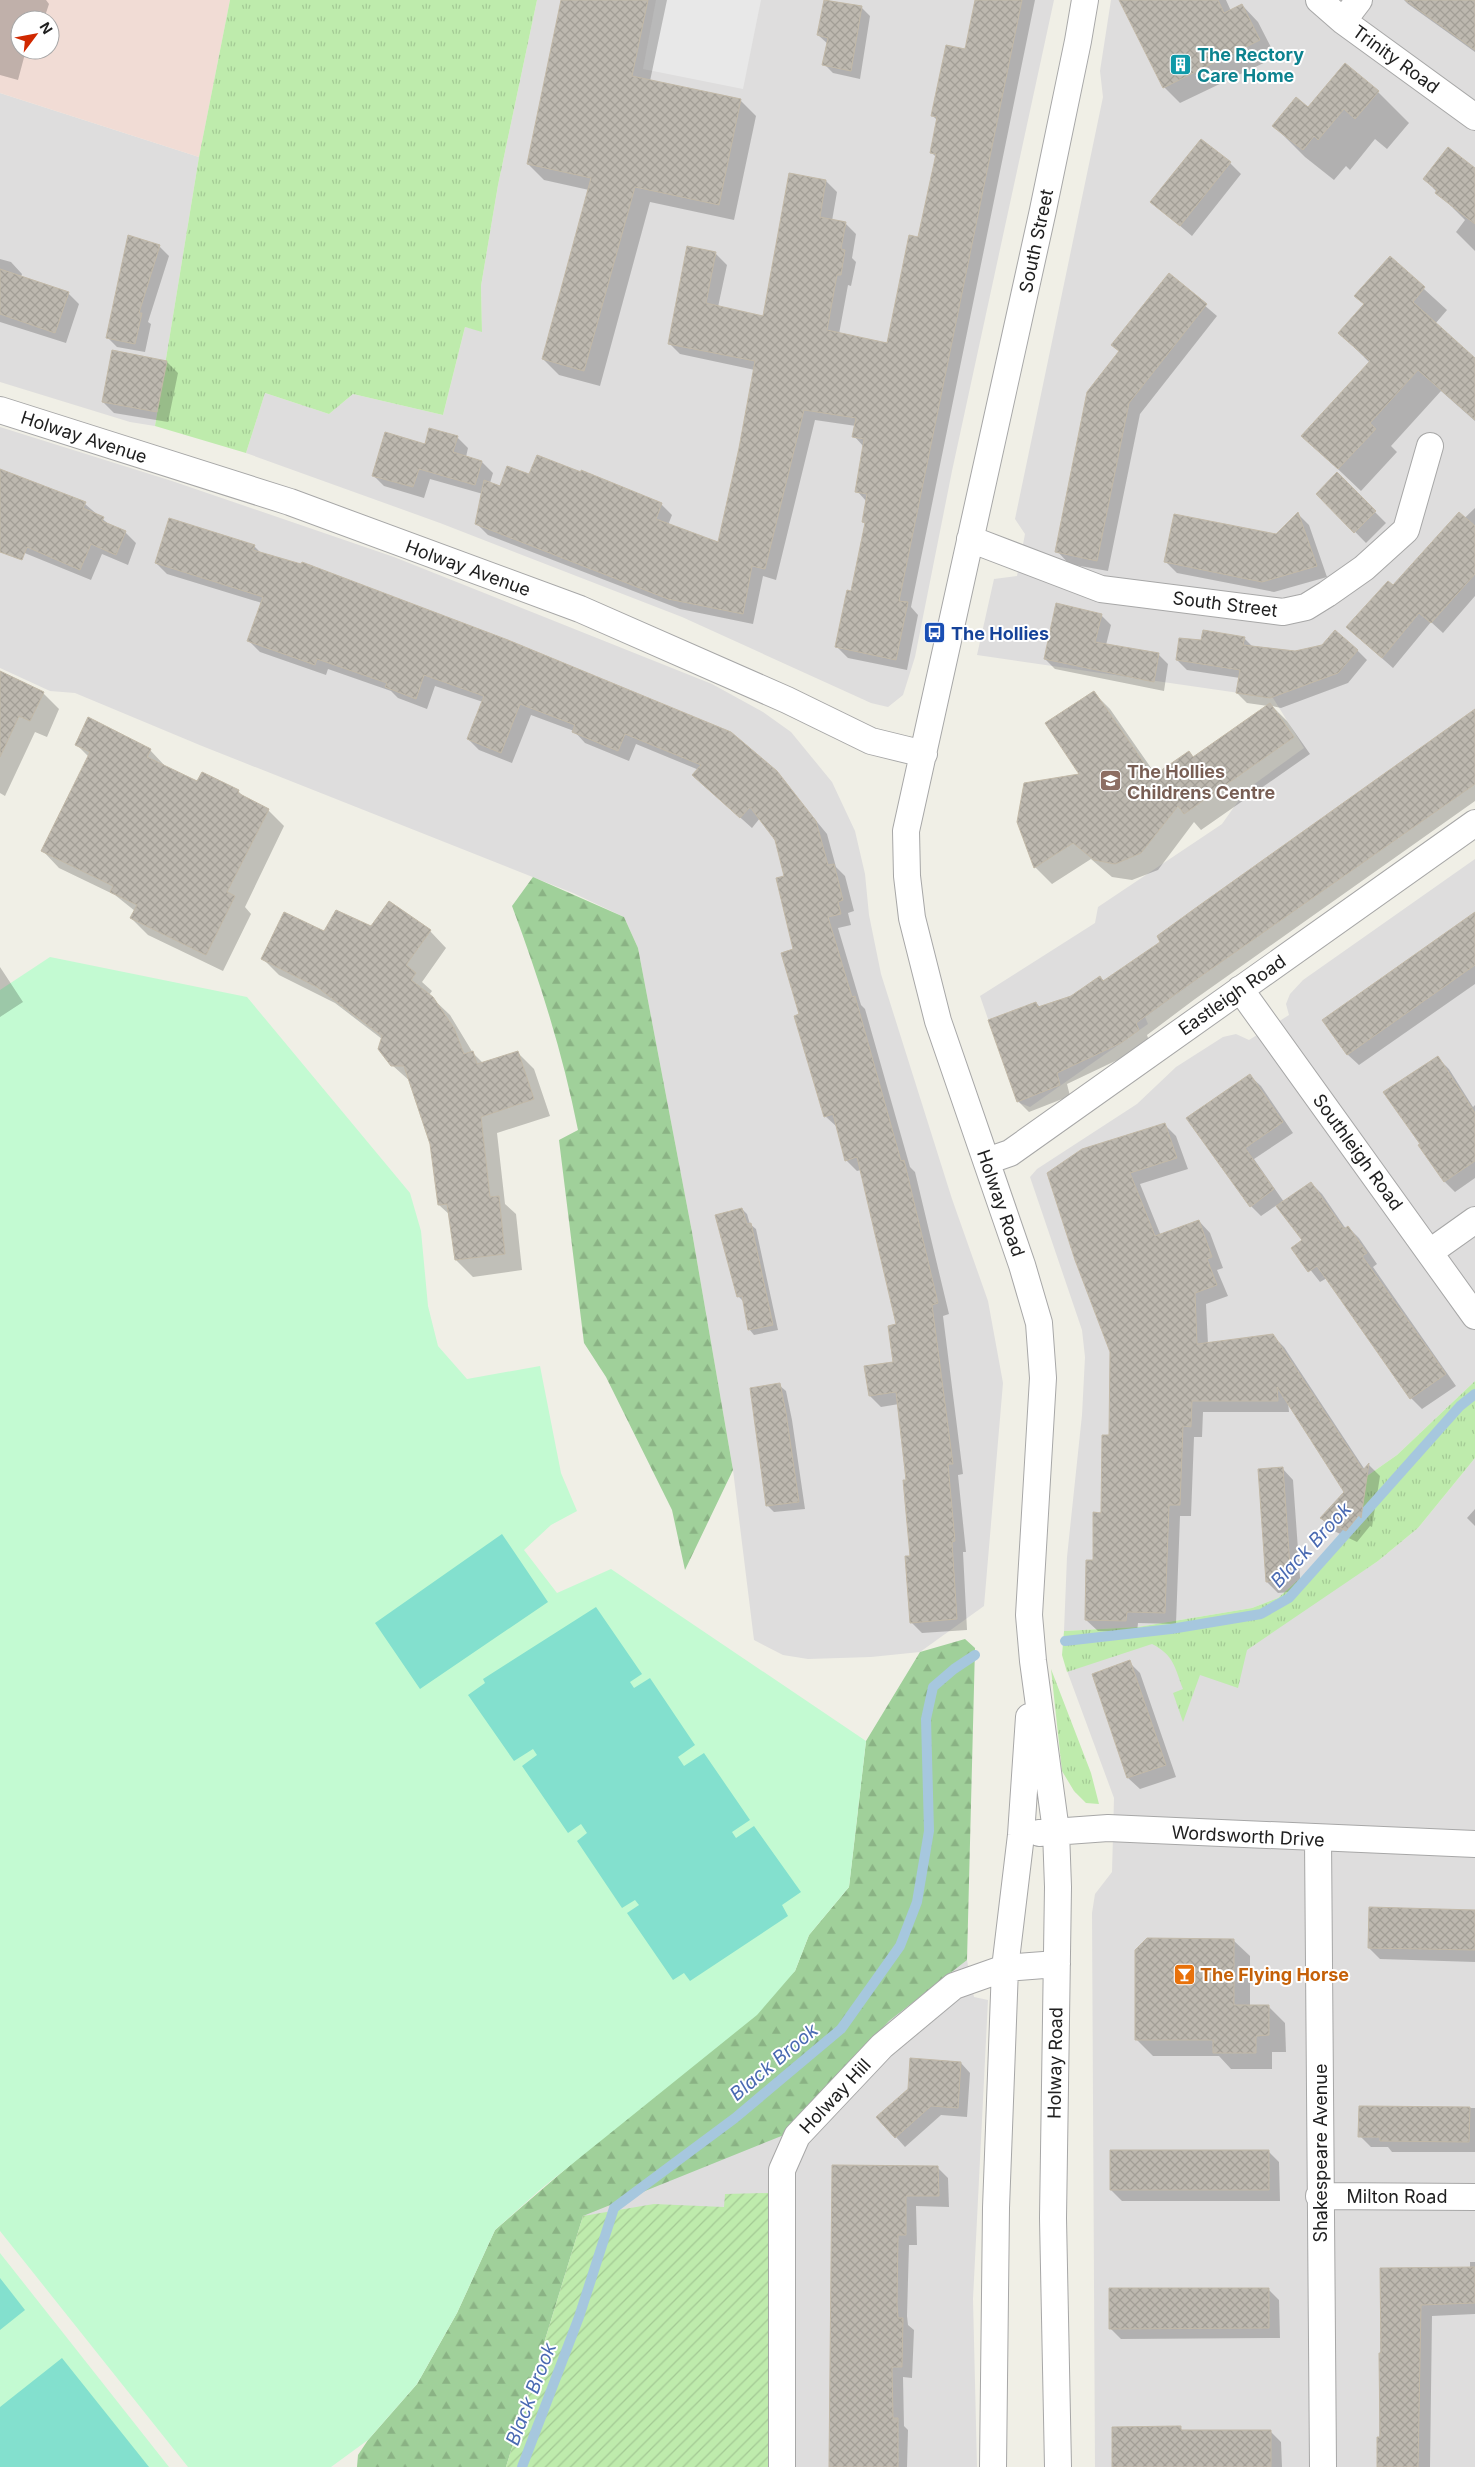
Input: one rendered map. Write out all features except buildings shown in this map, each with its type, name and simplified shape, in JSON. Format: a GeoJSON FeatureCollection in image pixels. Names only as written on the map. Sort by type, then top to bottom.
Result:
{"type":"FeatureCollection","features":[{"type":"Feature","properties":{"kind":"street","name":"South Street"},"geometry":{"type":"LineString","coordinates":[[924,754],[1043,210],[1085,0]]}},
{"type":"Feature","properties":{"kind":"street","name":"Trinity Road"},"geometry":{"type":"LineString","coordinates":[[1319,0],[1343,21],[1475,117]]}},
{"type":"Feature","properties":{"kind":"street"},"geometry":{"type":"LineString","coordinates":[[1343,21],[1359,0]]}},
{"type":"Feature","properties":{"kind":"street","name":"Holway Avenue"},"geometry":{"type":"LineString","coordinates":[[0,410],[290,502],[562,602],[675,650],[871,741],[924,754]]}},
{"type":"Feature","properties":{"kind":"street","name":"South Street"},"geometry":{"type":"LineString","coordinates":[[970,539],[1101,588],[1283,612],[1306,607],[1327,594],[1364,568],[1406,530],[1430,446]]}},
{"type":"Feature","properties":{"kind":"street","name":"Holway Road"},"geometry":{"type":"LineString","coordinates":[[924,754],[906,832],[907,876],[912,918],[938,1021],[1022,1265],[1039,1324],[1042,1378],[1029,1614],[1033,1661],[1056,1831],[1057,1964],[1053,2218],[1058,2467]]}},
{"type":"Feature","properties":{"kind":"street","name":"Eastleigh Road"},"geometry":{"type":"LineString","coordinates":[[986,1161],[1010,1153],[1475,823]]}},
{"type":"Feature","properties":{"kind":"street","name":"Southleigh Road"},"geometry":{"type":"LineString","coordinates":[[1240,989],[1475,1316]]}},
{"type":"Feature","properties":{"kind":"street"},"geometry":{"type":"LineString","coordinates":[[1430,1252],[1475,1220]]}},
{"type":"Feature","properties":{"kind":"street","name":"Holway Road"},"geometry":{"type":"LineString","coordinates":[[993,2467],[996,2218],[1005,1968],[1021,1835],[1033,1661]]}},
{"type":"Feature","properties":{"kind":"street","name":"Wordsworth Drive"},"geometry":{"type":"LineString","coordinates":[[1021,1835],[1108,1828],[1318,1839],[1475,1844]]}},
{"type":"Feature","properties":{"kind":"street","name":"Shakespeare Avenue"},"geometry":{"type":"LineString","coordinates":[[1318,1839],[1323,2467]]}},
{"type":"Feature","properties":{"kind":"street","name":"Holway Hill"},"geometry":{"type":"LineString","coordinates":[[782,2467],[782,2170],[794,2144],[804,2129],[882,2046],[954,1986],[1005,1968],[1057,1964]]}},
{"type":"Feature","properties":{"kind":"street","name":"Milton Road"},"geometry":{"type":"LineString","coordinates":[[1320,2196],[1475,2197]]}},
{"type":"Feature","properties":{"kind":"shaded area"},"geometry":{"type":"Polygon","coordinates":[[[0,0],[230,0],[199,157],[0,93],[0,0]]]}},
{"type":"Feature","properties":{"kind":"shaded area"},"geometry":{"type":"Polygon","coordinates":[[[537,0],[1054,0],[952,471],[915,657],[903,695],[888,707],[871,703],[682,617],[440,523],[246,453],[265,393],[329,414],[353,394],[443,415],[465,327],[482,331],[481,286],[498,185],[537,0]]]}},
{"type":"Feature","properties":{"kind":"shaded area"},"geometry":{"type":"Polygon","coordinates":[[[656,0],[761,0],[743,89],[643,69],[656,0]]]}},
{"type":"Feature","properties":{"kind":"shaded area"},"geometry":{"type":"Polygon","coordinates":[[[1111,0],[1475,0],[1475,784],[1204,974],[1145,1017],[1148,1024],[1030,1107],[1017,1102],[980,996],[1095,923],[1098,907],[1222,824],[1246,790],[1304,748],[1273,698],[977,655],[994,579],[1017,576],[1025,534],[1015,519],[1103,97],[1100,71],[1111,0]]]}},
{"type":"Feature","properties":{"kind":"shaded area"},"geometry":{"type":"Polygon","coordinates":[[[0,93],[199,157],[155,426],[130,422],[0,382],[0,93]]]}},
{"type":"Feature","properties":{"kind":"shaded area"},"geometry":{"type":"Polygon","coordinates":[[[0,427],[172,481],[394,557],[712,684],[763,712],[791,732],[832,782],[855,831],[865,874],[869,915],[881,974],[952,1199],[988,1301],[1003,1383],[984,1606],[920,1652],[871,1657],[808,1659],[783,1655],[754,1640],[733,1470],[692,1232],[638,948],[624,917],[573,893],[202,746],[75,693],[50,691],[0,668],[0,427]]]}},
{"type":"Feature","properties":{"kind":"shaded area"},"geometry":{"type":"Polygon","coordinates":[[[1475,859],[1475,1381],[1397,1455],[1367,1476],[1362,1511],[1306,1573],[1278,1598],[1252,1608],[1138,1627],[1064,1631],[1067,1557],[1082,1415],[1085,1357],[1082,1330],[1030,1177],[1037,1169],[1137,1104],[1176,1067],[1223,1037],[1236,1034],[1249,1040],[1289,1015],[1286,1004],[1290,994],[1303,980],[1475,859]]]}},
{"type":"Feature","properties":{"kind":"shaded area"},"geometry":{"type":"Polygon","coordinates":[[[1475,1458],[1475,2467],[1095,2467],[1092,1913],[1095,1894],[1112,1872],[1114,1798],[1066,1668],[1157,1638],[1336,1588],[1378,1561],[1418,1528],[1475,1458]]]}},
{"type":"Feature","properties":{"kind":"shaded area"},"geometry":{"type":"Polygon","coordinates":[[[502,1534],[548,1602],[420,1689],[375,1623],[502,1534]]]}},
{"type":"Feature","properties":{"kind":"shaded area"},"geometry":{"type":"Polygon","coordinates":[[[596,1607],[642,1674],[630,1682],[634,1688],[650,1678],[695,1745],[678,1757],[684,1766],[704,1753],[750,1820],[732,1832],[736,1838],[754,1826],[801,1892],[782,1905],[788,1916],[690,1981],[684,1973],[673,1980],[627,1913],[639,1905],[635,1900],[622,1908],[577,1841],[587,1833],[581,1824],[568,1833],[522,1766],[537,1755],[533,1749],[514,1761],[468,1695],[485,1683],[483,1679],[596,1607]]]}},
{"type":"Feature","properties":{"kind":"shaded area"},"geometry":{"type":"Polygon","coordinates":[[[967,1917],[967,1960],[974,1997],[988,2000],[973,2299],[977,2467],[506,2467],[583,2216],[967,1917]]]}},
{"type":"Feature","properties":{"kind":"shaded area"},"geometry":{"type":"Polygon","coordinates":[[[0,2278],[25,2310],[0,2330],[0,2278]]]}},
{"type":"Feature","properties":{"kind":"shaded area"},"geometry":{"type":"Polygon","coordinates":[[[62,2358],[149,2467],[0,2467],[0,2407],[62,2358]]]}},
{"type":"Feature","properties":{"kind":"green space"},"geometry":{"type":"Polygon","coordinates":[[[230,0],[537,0],[498,185],[481,286],[482,332],[465,327],[443,415],[353,394],[329,414],[265,393],[246,453],[155,426],[199,157],[230,0]]]}},
{"type":"Feature","properties":{"kind":"green space"},"geometry":{"type":"Polygon","coordinates":[[[533,877],[624,917],[638,948],[692,1232],[733,1470],[685,1570],[672,1510],[606,1377],[584,1343],[559,1140],[578,1130],[550,1016],[512,906],[533,877]]]}},
{"type":"Feature","properties":{"kind":"green space"},"geometry":{"type":"Polygon","coordinates":[[[50,957],[247,997],[410,1193],[421,1231],[428,1306],[438,1346],[467,1379],[540,1366],[561,1473],[577,1511],[551,1525],[524,1550],[557,1593],[611,1569],[866,1741],[849,1887],[809,1935],[795,1971],[757,2015],[541,2189],[495,2230],[457,2313],[417,2384],[368,2440],[331,2467],[188,2467],[0,2231],[0,990],[50,957]]]}},
{"type":"Feature","properties":{"kind":"green space"},"geometry":{"type":"Polygon","coordinates":[[[1475,1381],[1475,1458],[1418,1528],[1378,1561],[1247,1650],[1238,1688],[1200,1675],[1183,1722],[1173,1693],[1183,1689],[1175,1668],[1165,1653],[1152,1644],[1067,1672],[1062,1655],[1064,1631],[1138,1627],[1252,1608],[1278,1598],[1306,1573],[1361,1512],[1367,1476],[1397,1455],[1475,1381]]]}},
{"type":"Feature","properties":{"kind":"green space"},"geometry":{"type":"Polygon","coordinates":[[[965,1639],[975,1648],[967,1960],[889,2021],[784,2135],[583,2216],[506,2467],[357,2467],[358,2455],[368,2440],[417,2384],[457,2313],[495,2230],[795,1971],[809,1935],[849,1887],[866,1741],[920,1652],[965,1639]]]}},
{"type":"Feature","properties":{"kind":"green space"},"geometry":{"type":"Polygon","coordinates":[[[1051,1669],[1091,1773],[1099,1804],[1086,1803],[1074,1791],[1062,1771],[1051,1669]]]}},
{"type":"Feature","properties":{"kind":"green space"},"geometry":{"type":"Polygon","coordinates":[[[768,2193],[768,2467],[506,2467],[583,2216],[654,2204],[724,2207],[725,2194],[768,2193]]]}},
{"type":"Feature","properties":{"kind":"green space"},"geometry":{"type":"Polygon","coordinates":[[[0,2253],[169,2467],[0,2467],[0,2253]]]}},
{"type":"Feature","properties":{"kind":"waterway","name":"Black Brook"},"geometry":{"type":"LineString","coordinates":[[1065,1641],[1171,1629],[1261,1614],[1289,1598],[1460,1406],[1475,1394]]}},
{"type":"Feature","properties":{"kind":"waterway","name":"Black Brook"},"geometry":{"type":"LineString","coordinates":[[522,2467],[579,2317],[614,2208],[735,2118],[841,2029],[900,1946],[917,1902],[929,1831],[926,1719],[933,1687],[954,1669],[975,1655]]}},
{"type":"Feature","properties":{"kind":"place","name":"The Rectory Care Home"},"geometry":{"type":"Point","coordinates":[1181,64]}},
{"type":"Feature","properties":{"kind":"place","name":"The Hollies"},"geometry":{"type":"Point","coordinates":[935,633]}},
{"type":"Feature","properties":{"kind":"place","name":"The Hollies Childrens Centre"},"geometry":{"type":"Point","coordinates":[1111,781]}},
{"type":"Feature","properties":{"kind":"place","name":"The Flying Horse"},"geometry":{"type":"Point","coordinates":[1184,1974]}}]}
